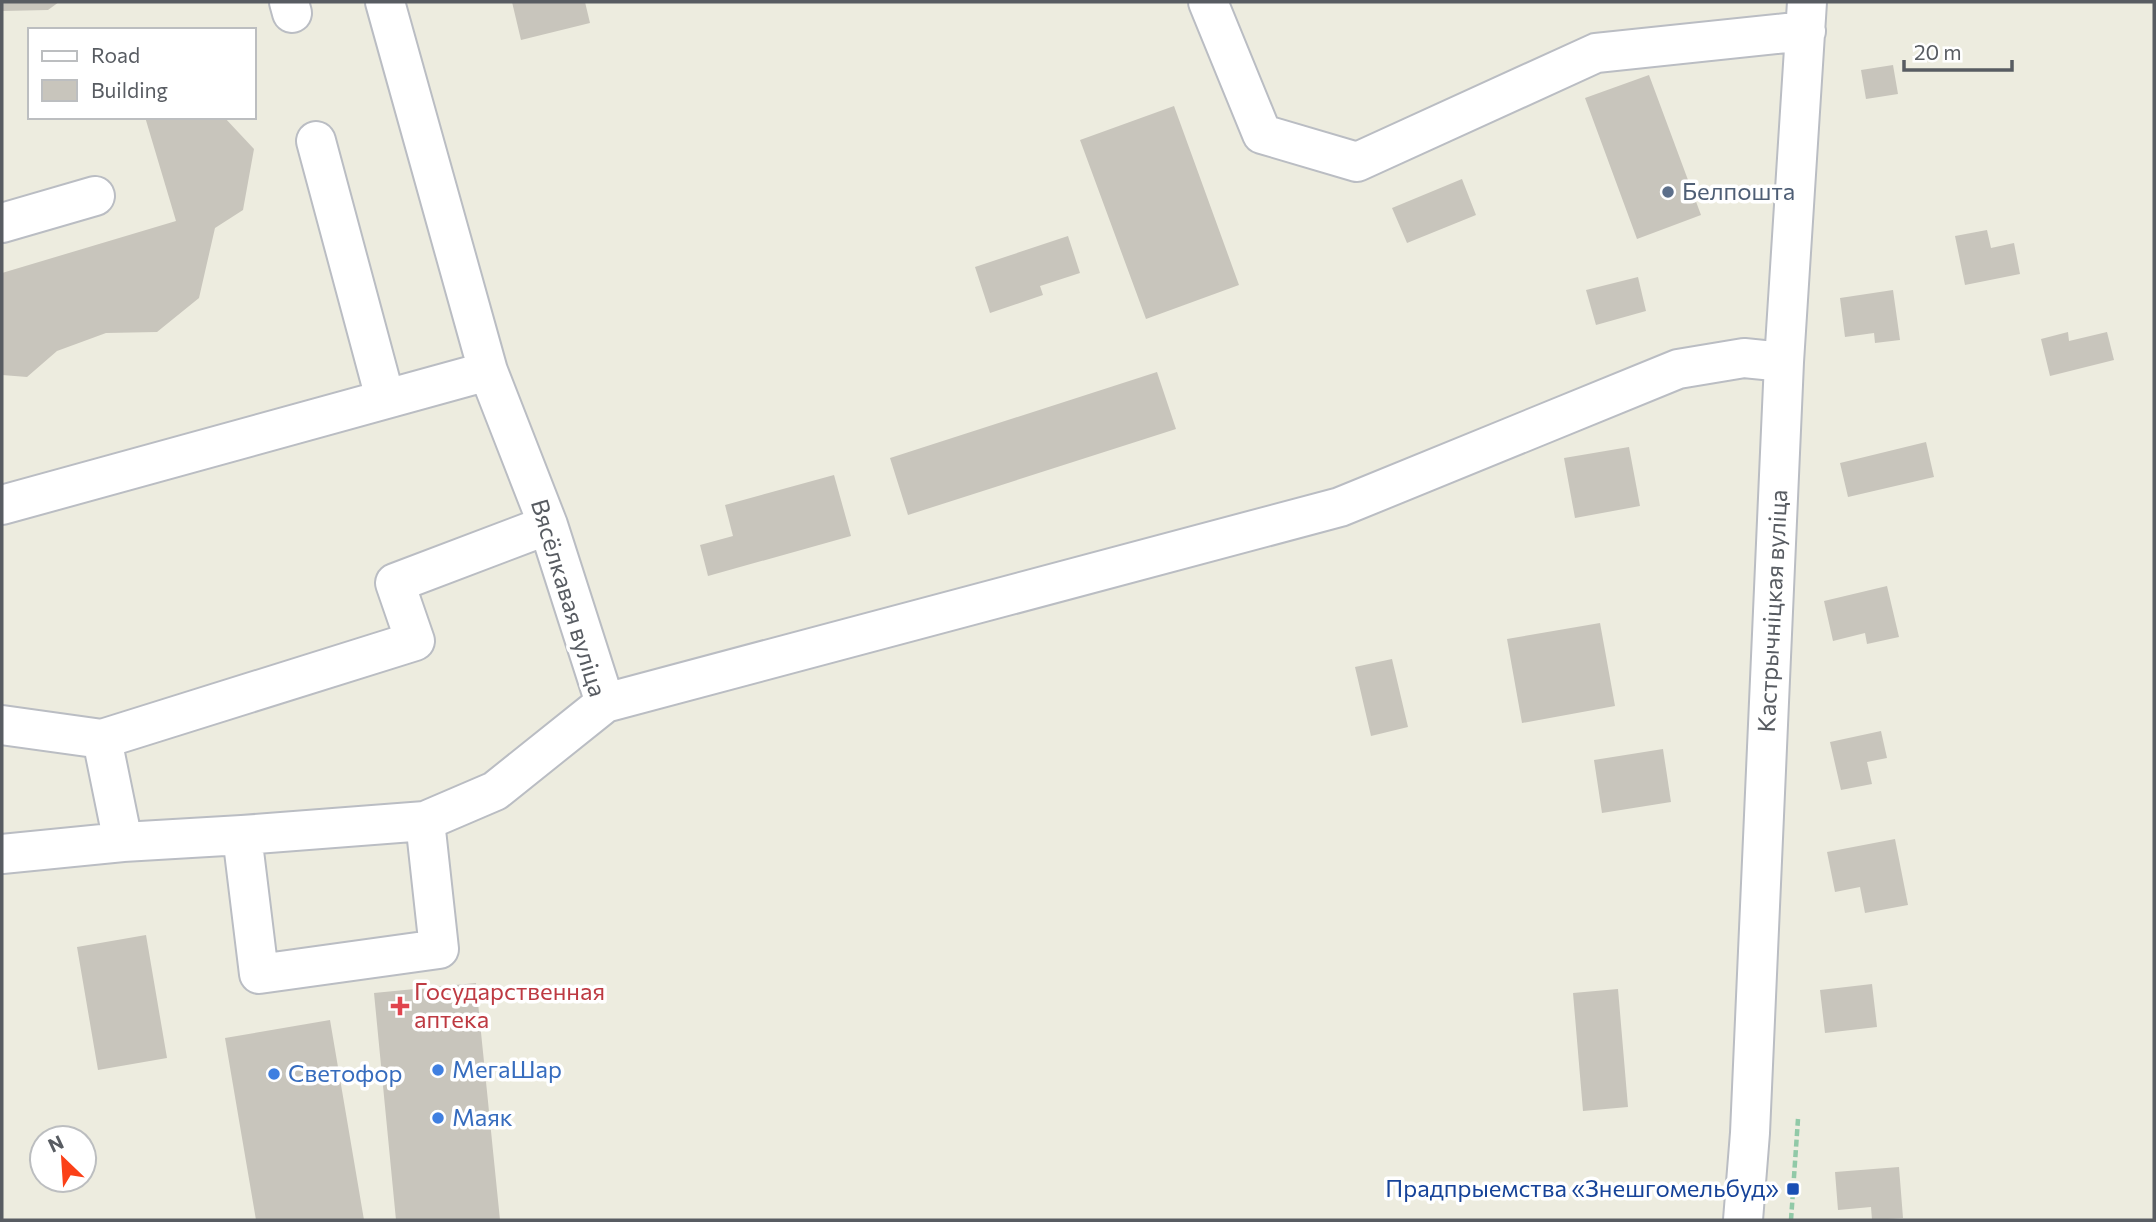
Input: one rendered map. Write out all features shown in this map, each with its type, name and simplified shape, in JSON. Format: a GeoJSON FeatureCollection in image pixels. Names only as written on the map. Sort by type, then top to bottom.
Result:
{"type":"FeatureCollection","features":[{"type":"Feature","properties":{"kind":"street","name":"Вясёлкавая вуліца"},"geometry":{"type":"LineString","coordinates":[[2,854],[123,842],[425,821],[495,791],[605,703],[548,525],[488,371],[386,2]]}},
{"type":"Feature","properties":{"kind":"street"},"geometry":{"type":"LineString","coordinates":[[1208,2],[1262,134],[1357,162],[1596,53],[1806,16]]}},
{"type":"Feature","properties":{"kind":"street","name":"Кастрычніцкая вуліца"},"geometry":{"type":"LineString","coordinates":[[1742,1220],[1750,1133],[1784,362],[1806,16]]}},
{"type":"Feature","properties":{"kind":"street"},"geometry":{"type":"LineString","coordinates":[[316,141],[386,398]]}},
{"type":"Feature","properties":{"kind":"street"},"geometry":{"type":"LineString","coordinates":[[2,223],[95,196]]}},
{"type":"Feature","properties":{"kind":"street"},"geometry":{"type":"LineString","coordinates":[[605,703],[1340,508],[1678,369],[1744,358],[1784,362]]}},
{"type":"Feature","properties":{"kind":"street"},"geometry":{"type":"LineString","coordinates":[[2,505],[488,371]]}},
{"type":"Feature","properties":{"kind":"street"},"geometry":{"type":"LineString","coordinates":[[2,725],[102,739],[415,641],[395,583],[548,525]]}},
{"type":"Feature","properties":{"kind":"street"},"geometry":{"type":"LineString","coordinates":[[102,739],[123,842]]}},
{"type":"Feature","properties":{"kind":"street"},"geometry":{"type":"LineString","coordinates":[[242,835],[259,974],[439,949],[425,821]]}},
{"type":"Feature","properties":{"kind":"path"},"geometry":{"type":"LineString","coordinates":[[1791,1220],[1798,1119]]}},
{"type":"Feature","properties":{"kind":"building"},"geometry":{"type":"Polygon","coordinates":[[[2,2],[59,2],[48,10],[2,11],[2,2]]]}},
{"type":"Feature","properties":{"kind":"building"},"geometry":{"type":"Polygon","coordinates":[[[512,2],[585,2],[590,23],[521,40],[512,2]]]}},
{"type":"Feature","properties":{"kind":"building"},"geometry":{"type":"Polygon","coordinates":[[[1893,65],[1898,94],[1866,99],[1861,70],[1893,65]]]}},
{"type":"Feature","properties":{"kind":"building"},"geometry":{"type":"Polygon","coordinates":[[[1649,75],[1701,215],[1637,239],[1585,98],[1649,75]]]}},
{"type":"Feature","properties":{"kind":"building"},"geometry":{"type":"Polygon","coordinates":[[[1174,106],[1239,285],[1146,319],[1080,140],[1174,106]]]}},
{"type":"Feature","properties":{"kind":"building"},"geometry":{"type":"Polygon","coordinates":[[[146,119],[226,119],[254,149],[243,210],[215,228],[199,298],[157,332],[106,333],[57,351],[27,377],[2,375],[2,273],[176,221],[146,119]]]}},
{"type":"Feature","properties":{"kind":"building"},"geometry":{"type":"Polygon","coordinates":[[[1462,179],[1476,215],[1407,243],[1392,208],[1462,179]]]}},
{"type":"Feature","properties":{"kind":"building"},"geometry":{"type":"Polygon","coordinates":[[[1987,230],[1991,248],[2014,243],[2020,274],[1965,285],[1955,236],[1987,230]]]}},
{"type":"Feature","properties":{"kind":"building"},"geometry":{"type":"Polygon","coordinates":[[[1068,236],[1080,273],[1040,286],[1043,295],[990,313],[975,267],[1068,236]]]}},
{"type":"Feature","properties":{"kind":"building"},"geometry":{"type":"Polygon","coordinates":[[[1638,277],[1646,311],[1596,325],[1586,290],[1638,277]]]}},
{"type":"Feature","properties":{"kind":"building"},"geometry":{"type":"Polygon","coordinates":[[[1893,290],[1900,340],[1875,343],[1874,333],[1845,337],[1840,298],[1893,290]]]}},
{"type":"Feature","properties":{"kind":"building"},"geometry":{"type":"Polygon","coordinates":[[[2068,332],[2069,341],[2107,332],[2114,360],[2050,376],[2041,339],[2068,332]]]}},
{"type":"Feature","properties":{"kind":"building"},"geometry":{"type":"Polygon","coordinates":[[[1157,372],[1176,429],[908,515],[890,458],[1157,372]]]}},
{"type":"Feature","properties":{"kind":"building"},"geometry":{"type":"Polygon","coordinates":[[[1926,442],[1934,477],[1848,497],[1840,463],[1926,442]]]}},
{"type":"Feature","properties":{"kind":"building"},"geometry":{"type":"Polygon","coordinates":[[[1629,447],[1640,506],[1575,518],[1564,458],[1629,447]]]}},
{"type":"Feature","properties":{"kind":"building"},"geometry":{"type":"Polygon","coordinates":[[[834,475],[851,536],[708,576],[700,545],[733,536],[725,505],[834,475]]]}},
{"type":"Feature","properties":{"kind":"building"},"geometry":{"type":"Polygon","coordinates":[[[1887,586],[1899,637],[1867,644],[1865,633],[1833,641],[1824,601],[1887,586]]]}},
{"type":"Feature","properties":{"kind":"building"},"geometry":{"type":"Polygon","coordinates":[[[1600,623],[1615,706],[1522,723],[1507,639],[1600,623]]]}},
{"type":"Feature","properties":{"kind":"building"},"geometry":{"type":"Polygon","coordinates":[[[1392,659],[1408,727],[1371,736],[1355,667],[1392,659]]]}},
{"type":"Feature","properties":{"kind":"building"},"geometry":{"type":"Polygon","coordinates":[[[1881,731],[1887,758],[1867,762],[1872,784],[1841,790],[1830,742],[1881,731]]]}},
{"type":"Feature","properties":{"kind":"building"},"geometry":{"type":"Polygon","coordinates":[[[1663,749],[1671,802],[1602,813],[1594,760],[1663,749]]]}},
{"type":"Feature","properties":{"kind":"building"},"geometry":{"type":"Polygon","coordinates":[[[1895,839],[1908,905],[1865,913],[1860,887],[1835,892],[1827,852],[1895,839]]]}},
{"type":"Feature","properties":{"kind":"building"},"geometry":{"type":"Polygon","coordinates":[[[146,935],[167,1058],[98,1070],[77,947],[146,935]]]}},
{"type":"Feature","properties":{"kind":"building"},"geometry":{"type":"Polygon","coordinates":[[[476,983],[500,1220],[396,1220],[374,993],[476,983]]]}},
{"type":"Feature","properties":{"kind":"building"},"geometry":{"type":"Polygon","coordinates":[[[1872,984],[1877,1027],[1825,1033],[1820,990],[1872,984]]]}},
{"type":"Feature","properties":{"kind":"building"},"geometry":{"type":"Polygon","coordinates":[[[1618,989],[1628,1107],[1583,1111],[1573,993],[1618,989]]]}},
{"type":"Feature","properties":{"kind":"building"},"geometry":{"type":"Polygon","coordinates":[[[330,1020],[364,1220],[256,1220],[225,1038],[330,1020]]]}},
{"type":"Feature","properties":{"kind":"building"},"geometry":{"type":"Polygon","coordinates":[[[1899,1167],[1903,1218],[1872,1220],[1871,1207],[1838,1210],[1835,1172],[1899,1167]]]}},
{"type":"Feature","properties":{"kind":"place","name":"Белпошта"},"geometry":{"type":"Point","coordinates":[1668,192]}},
{"type":"Feature","properties":{"kind":"place","name":"Государственная аптека"},"geometry":{"type":"Point","coordinates":[400,1006]}},
{"type":"Feature","properties":{"kind":"place","name":"МегаШар"},"geometry":{"type":"Point","coordinates":[438,1070]}},
{"type":"Feature","properties":{"kind":"place","name":"Светофор"},"geometry":{"type":"Point","coordinates":[274,1074]}},
{"type":"Feature","properties":{"kind":"place","name":"Маяк"},"geometry":{"type":"Point","coordinates":[438,1118]}},
{"type":"Feature","properties":{"kind":"place","name":"Прадпрыемства «Знешгомельбуд»"},"geometry":{"type":"Point","coordinates":[1793,1189]}}]}
